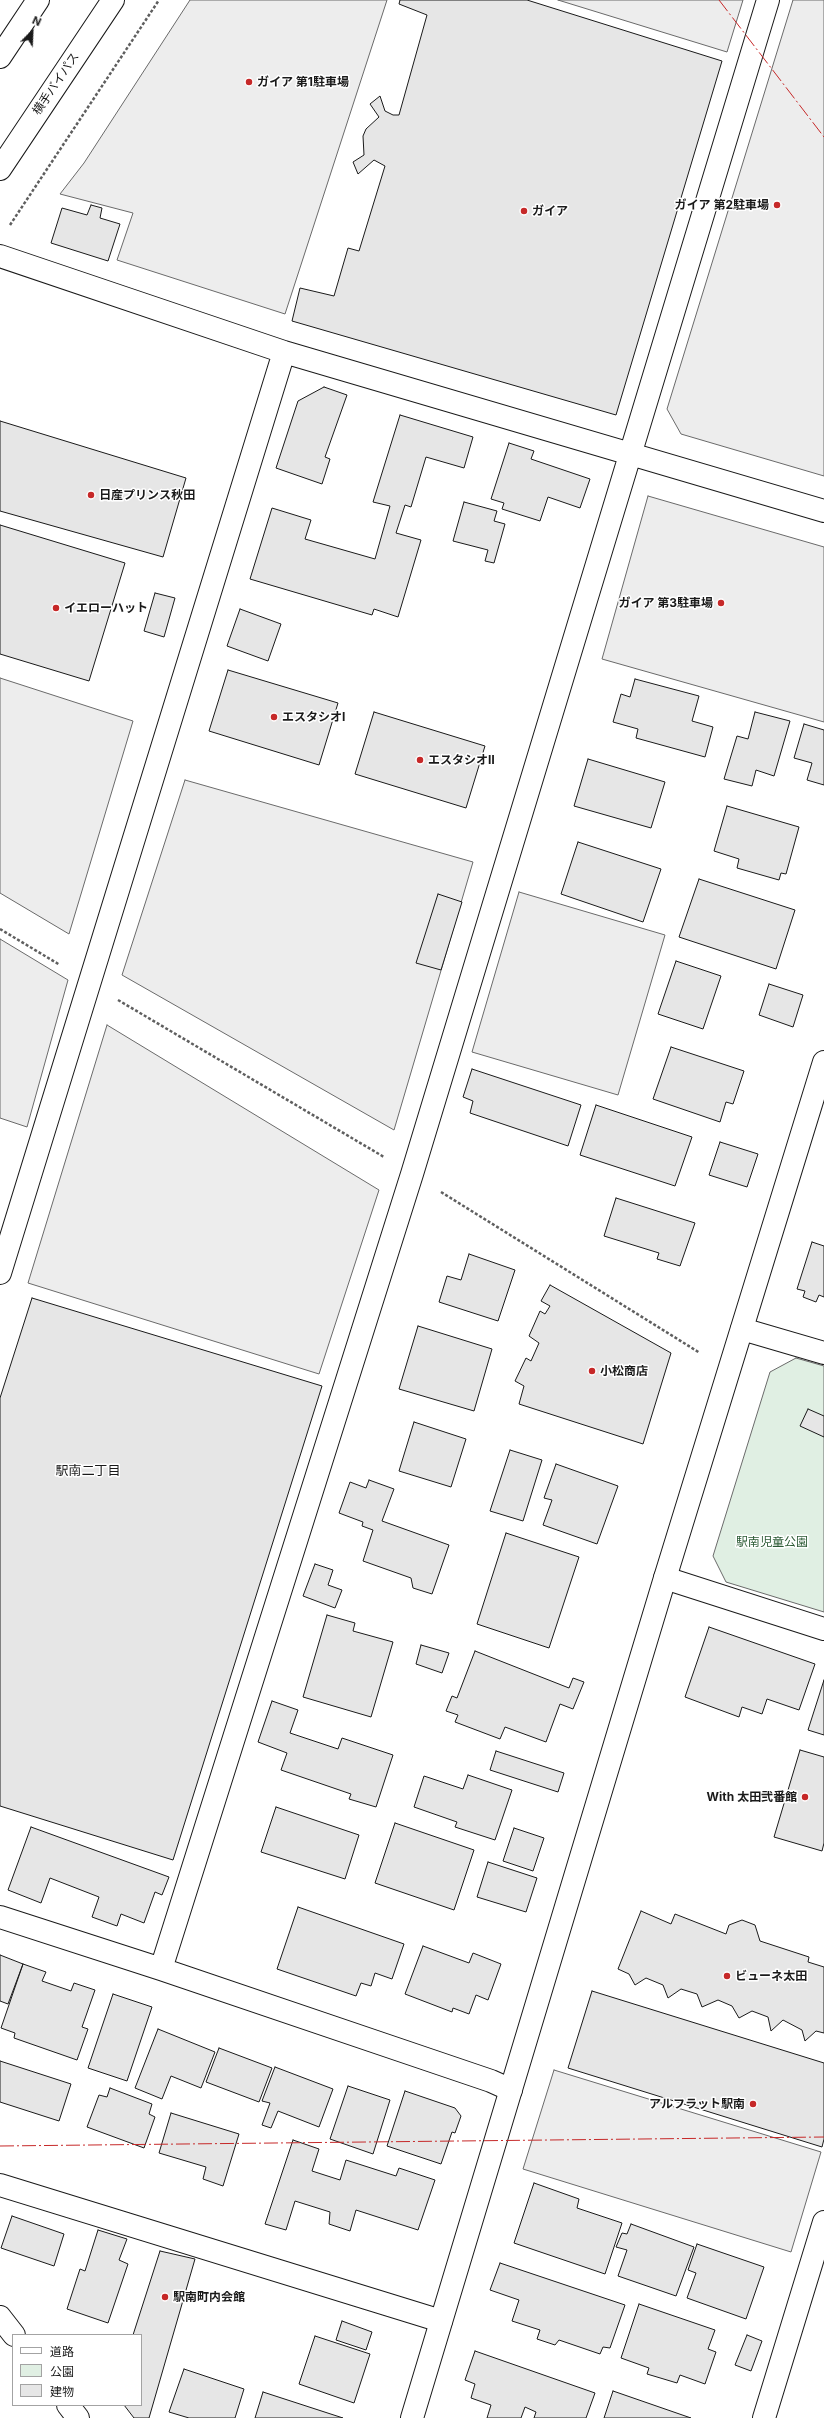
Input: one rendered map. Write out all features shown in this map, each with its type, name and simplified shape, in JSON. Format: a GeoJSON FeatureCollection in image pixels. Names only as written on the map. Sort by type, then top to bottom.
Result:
{"type":"FeatureCollection","features":[{"type":"Feature","properties":{"kind":"main road"},"geometry":{"type":"LineString","coordinates":[[0,57],[38,0]]}},
{"type":"Feature","properties":{"kind":"main road","name":"横手バイパス"},"geometry":{"type":"LineString","coordinates":[[0,168],[113,0]]}},
{"type":"Feature","properties":{"kind":"main road"},"geometry":{"type":"LineString","coordinates":[[161,1969],[412,1174],[768,0]]}},
{"type":"Feature","properties":{"kind":"main road"},"geometry":{"type":"LineString","coordinates":[[0,256],[284,352],[824,511]]}},
{"type":"Feature","properties":{"kind":"main road"},"geometry":{"type":"LineString","coordinates":[[0,1273],[284,352]]}},
{"type":"Feature","properties":{"kind":"main road"},"geometry":{"type":"LineString","coordinates":[[412,2418],[664,1578],[824,1062]]}},
{"type":"Feature","properties":{"kind":"main road"},"geometry":{"type":"LineString","coordinates":[[742,1329],[824,1353]]}},
{"type":"Feature","properties":{"kind":"main road"},"geometry":{"type":"LineString","coordinates":[[664,1578],[824,1629]]}},
{"type":"Feature","properties":{"kind":"main road"},"geometry":{"type":"LineString","coordinates":[[0,1917],[161,1969],[484,2078],[511,2090]]}},
{"type":"Feature","properties":{"kind":"main road"},"geometry":{"type":"LineString","coordinates":[[0,2185],[441,2321]]}},
{"type":"Feature","properties":{"kind":"main road"},"geometry":{"type":"LineString","coordinates":[[764,2418],[824,2222]]}},
{"type":"Feature","properties":{"kind":"main road"},"geometry":{"type":"LineString","coordinates":[[0,2317],[13,2334]]}},
{"type":"Feature","properties":{"kind":"main road"},"geometry":{"type":"LineString","coordinates":[[69,2406],[78,2418]]}},
{"type":"Feature","properties":{"kind":"path"},"geometry":{"type":"LineString","coordinates":[[9,227],[159,0]]}},
{"type":"Feature","properties":{"kind":"path"},"geometry":{"type":"LineString","coordinates":[[0,929],[90,983]]}},
{"type":"Feature","properties":{"kind":"green space","name":"駅南児童公園"},"geometry":{"type":"Polygon","coordinates":[[[796,1358],[824,1366],[824,1612],[726,1582],[713,1556],[770,1372],[796,1358]]]}},
{"type":"Feature","properties":{"kind":"shaded area","name":"ガイア 第1駐車場"},"geometry":{"type":"Polygon","coordinates":[[[190,0],[387,0],[285,314],[117,260],[133,213],[60,194],[84,163],[190,0]]]}},
{"type":"Feature","properties":{"kind":"shaded area"},"geometry":{"type":"Polygon","coordinates":[[[558,0],[743,0],[727,52],[558,0]]]}},
{"type":"Feature","properties":{"kind":"shaded area","name":"ガイア 第2駐車場"},"geometry":{"type":"Polygon","coordinates":[[[793,0],[824,0],[824,476],[681,434],[667,409],[793,0]]]}},
{"type":"Feature","properties":{"kind":"shaded area","name":"ガイア 第3駐車場"},"geometry":{"type":"Polygon","coordinates":[[[648,496],[824,547],[824,722],[602,659],[648,496]]]}},
{"type":"Feature","properties":{"kind":"shaded area"},"geometry":{"type":"Polygon","coordinates":[[[0,678],[133,721],[69,934],[0,893],[0,678]]]}},
{"type":"Feature","properties":{"kind":"shaded area"},"geometry":{"type":"Polygon","coordinates":[[[185,780],[473,862],[394,1130],[122,975],[185,780]]]}},
{"type":"Feature","properties":{"kind":"shaded area"},"geometry":{"type":"Polygon","coordinates":[[[519,892],[665,935],[618,1095],[472,1052],[519,892]]]}},
{"type":"Feature","properties":{"kind":"shaded area"},"geometry":{"type":"Polygon","coordinates":[[[0,939],[68,980],[27,1127],[0,1118],[0,939]]]}},
{"type":"Feature","properties":{"kind":"shaded area"},"geometry":{"type":"Polygon","coordinates":[[[107,1025],[379,1190],[319,1374],[28,1283],[107,1025]]]}},
{"type":"Feature","properties":{"kind":"shaded area"},"geometry":{"type":"Polygon","coordinates":[[[554,2070],[821,2152],[791,2252],[523,2169],[554,2070]]]}},
{"type":"Feature","properties":{"kind":"building","name":"ガイア"},"geometry":{"type":"Polygon","coordinates":[[[400,0],[527,0],[722,61],[616,415],[292,321],[300,288],[334,296],[348,248],[359,251],[385,166],[374,160],[358,174],[353,162],[364,155],[363,136],[366,129],[379,117],[370,104],[380,96],[385,111],[393,115],[399,115],[427,15],[399,4],[400,0]]]}},
{"type":"Feature","properties":{"kind":"building"},"geometry":{"type":"Polygon","coordinates":[[[91,205],[102,208],[100,218],[120,224],[108,261],[51,243],[62,208],[87,215],[91,205]]]}},
{"type":"Feature","properties":{"kind":"building"},"geometry":{"type":"Polygon","coordinates":[[[324,387],[347,395],[325,457],[330,459],[322,484],[276,468],[298,401],[324,387]]]}},
{"type":"Feature","properties":{"kind":"building"},"geometry":{"type":"Polygon","coordinates":[[[400,415],[473,437],[464,468],[426,457],[411,507],[405,505],[396,533],[421,540],[398,617],[374,609],[372,615],[250,579],[272,508],[311,520],[305,539],[375,559],[390,506],[373,502],[400,415]]]}},
{"type":"Feature","properties":{"kind":"building","name":"日産プリンス秋田"},"geometry":{"type":"Polygon","coordinates":[[[0,421],[186,478],[163,557],[0,511],[0,421]]]}},
{"type":"Feature","properties":{"kind":"building"},"geometry":{"type":"Polygon","coordinates":[[[509,443],[534,451],[531,459],[590,479],[580,508],[548,497],[540,521],[502,509],[504,503],[491,499],[509,443]]]}},
{"type":"Feature","properties":{"kind":"building"},"geometry":{"type":"Polygon","coordinates":[[[464,502],[497,511],[494,521],[505,524],[494,563],[485,561],[488,550],[453,541],[464,502]]]}},
{"type":"Feature","properties":{"kind":"building","name":"イエローハット"},"geometry":{"type":"Polygon","coordinates":[[[0,525],[125,563],[89,681],[0,654],[0,525]]]}},
{"type":"Feature","properties":{"kind":"building"},"geometry":{"type":"Polygon","coordinates":[[[155,593],[175,598],[164,637],[144,631],[155,593]]]}},
{"type":"Feature","properties":{"kind":"building"},"geometry":{"type":"Polygon","coordinates":[[[240,609],[281,624],[268,661],[227,646],[240,609]]]}},
{"type":"Feature","properties":{"kind":"building","name":"エスタシオⅠ"},"geometry":{"type":"Polygon","coordinates":[[[228,670],[338,703],[319,765],[209,731],[228,670]]]}},
{"type":"Feature","properties":{"kind":"building"},"geometry":{"type":"Polygon","coordinates":[[[635,679],[699,696],[692,721],[713,727],[705,757],[636,738],[638,729],[613,722],[621,694],[630,697],[635,679]]]}},
{"type":"Feature","properties":{"kind":"building","name":"エスタシオⅡ"},"geometry":{"type":"Polygon","coordinates":[[[374,712],[485,746],[466,808],[355,774],[374,712]]]}},
{"type":"Feature","properties":{"kind":"building"},"geometry":{"type":"Polygon","coordinates":[[[755,712],[790,721],[774,776],[756,770],[752,786],[724,779],[737,736],[748,739],[755,712]]]}},
{"type":"Feature","properties":{"kind":"building"},"geometry":{"type":"Polygon","coordinates":[[[804,724],[824,730],[824,785],[807,780],[812,763],[794,758],[804,724]]]}},
{"type":"Feature","properties":{"kind":"building"},"geometry":{"type":"Polygon","coordinates":[[[588,759],[665,782],[651,828],[574,806],[588,759]]]}},
{"type":"Feature","properties":{"kind":"building"},"geometry":{"type":"Polygon","coordinates":[[[727,806],[799,827],[786,874],[781,873],[779,880],[737,868],[739,859],[714,851],[727,806]]]}},
{"type":"Feature","properties":{"kind":"building"},"geometry":{"type":"Polygon","coordinates":[[[578,842],[661,869],[643,922],[561,894],[578,842]]]}},
{"type":"Feature","properties":{"kind":"building"},"geometry":{"type":"Polygon","coordinates":[[[699,879],[795,910],[776,969],[679,937],[699,879]]]}},
{"type":"Feature","properties":{"kind":"building"},"geometry":{"type":"Polygon","coordinates":[[[438,894],[462,902],[441,970],[416,963],[438,894]]]}},
{"type":"Feature","properties":{"kind":"building"},"geometry":{"type":"Polygon","coordinates":[[[676,961],[721,976],[703,1029],[658,1014],[676,961]]]}},
{"type":"Feature","properties":{"kind":"building"},"geometry":{"type":"Polygon","coordinates":[[[769,984],[803,995],[793,1027],[759,1015],[769,984]]]}},
{"type":"Feature","properties":{"kind":"building"},"geometry":{"type":"Polygon","coordinates":[[[671,1047],[744,1071],[733,1104],[726,1102],[720,1122],[653,1099],[671,1047]]]}},
{"type":"Feature","properties":{"kind":"building"},"geometry":{"type":"Polygon","coordinates":[[[472,1069],[581,1105],[568,1146],[470,1113],[473,1101],[463,1097],[472,1069]]]}},
{"type":"Feature","properties":{"kind":"building"},"geometry":{"type":"Polygon","coordinates":[[[596,1105],[692,1137],[675,1186],[580,1155],[596,1105]]]}},
{"type":"Feature","properties":{"kind":"building"},"geometry":{"type":"Polygon","coordinates":[[[720,1142],[758,1154],[747,1187],[709,1175],[720,1142]]]}},
{"type":"Feature","properties":{"kind":"building"},"geometry":{"type":"Polygon","coordinates":[[[616,1198],[695,1223],[680,1266],[657,1259],[659,1253],[604,1236],[616,1198]]]}},
{"type":"Feature","properties":{"kind":"building"},"geometry":{"type":"Polygon","coordinates":[[[812,1242],[824,1246],[824,1297],[819,1295],[816,1302],[803,1297],[805,1291],[797,1289],[812,1242]]]}},
{"type":"Feature","properties":{"kind":"building"},"geometry":{"type":"Polygon","coordinates":[[[469,1254],[515,1270],[498,1321],[439,1302],[447,1276],[461,1280],[469,1254]]]}},
{"type":"Feature","properties":{"kind":"building","name":"小松商店"},"geometry":{"type":"Polygon","coordinates":[[[550,1285],[671,1353],[643,1444],[519,1404],[524,1386],[515,1381],[526,1358],[531,1361],[539,1343],[529,1336],[540,1311],[545,1314],[550,1306],[541,1301],[550,1285]]]}},
{"type":"Feature","properties":{"kind":"building"},"geometry":{"type":"Polygon","coordinates":[[[32,1298],[322,1386],[173,1860],[0,1806],[0,1398],[32,1298]]]}},
{"type":"Feature","properties":{"kind":"building"},"geometry":{"type":"Polygon","coordinates":[[[418,1326],[492,1349],[474,1411],[399,1389],[418,1326]]]}},
{"type":"Feature","properties":{"kind":"building"},"geometry":{"type":"Polygon","coordinates":[[[808,1409],[824,1416],[824,1437],[800,1426],[808,1409]]]}},
{"type":"Feature","properties":{"kind":"building"},"geometry":{"type":"Polygon","coordinates":[[[414,1422],[466,1439],[451,1487],[399,1471],[414,1422]]]}},
{"type":"Feature","properties":{"kind":"building"},"geometry":{"type":"Polygon","coordinates":[[[510,1450],[542,1460],[523,1521],[490,1511],[510,1450]]]}},
{"type":"Feature","properties":{"kind":"building"},"geometry":{"type":"Polygon","coordinates":[[[556,1464],[618,1486],[597,1544],[543,1525],[552,1500],[544,1498],[556,1464]]]}},
{"type":"Feature","properties":{"kind":"building"},"geometry":{"type":"Polygon","coordinates":[[[369,1480],[394,1489],[382,1521],[449,1545],[432,1594],[413,1588],[411,1578],[363,1561],[373,1530],[362,1526],[363,1522],[339,1513],[350,1482],[366,1488],[369,1480]]]}},
{"type":"Feature","properties":{"kind":"building"},"geometry":{"type":"Polygon","coordinates":[[[506,1533],[579,1557],[549,1648],[477,1624],[506,1533]]]}},
{"type":"Feature","properties":{"kind":"building"},"geometry":{"type":"Polygon","coordinates":[[[315,1564],[333,1570],[328,1585],[342,1590],[335,1608],[303,1596],[315,1564]]]}},
{"type":"Feature","properties":{"kind":"building"},"geometry":{"type":"Polygon","coordinates":[[[327,1615],[355,1623],[353,1631],[393,1642],[371,1717],[303,1697],[327,1615]]]}},
{"type":"Feature","properties":{"kind":"building"},"geometry":{"type":"Polygon","coordinates":[[[709,1627],[815,1664],[799,1710],[767,1699],[762,1714],[742,1707],[739,1717],[685,1697],[709,1627]]]}},
{"type":"Feature","properties":{"kind":"building"},"geometry":{"type":"Polygon","coordinates":[[[421,1645],[449,1653],[442,1673],[416,1664],[421,1645]]]}},
{"type":"Feature","properties":{"kind":"building"},"geometry":{"type":"Polygon","coordinates":[[[475,1651],[569,1688],[573,1678],[584,1682],[573,1709],[560,1704],[546,1742],[505,1727],[500,1739],[455,1722],[458,1715],[446,1711],[452,1696],[457,1698],[475,1651]]]}},
{"type":"Feature","properties":{"kind":"building"},"geometry":{"type":"Polygon","coordinates":[[[824,1680],[824,1735],[808,1730],[824,1680]]]}},
{"type":"Feature","properties":{"kind":"building"},"geometry":{"type":"Polygon","coordinates":[[[272,1701],[298,1710],[290,1733],[338,1749],[342,1738],[393,1755],[376,1807],[349,1799],[351,1794],[281,1770],[287,1753],[258,1742],[272,1701]]]}},
{"type":"Feature","properties":{"kind":"building","name":"With 太田弐番館"},"geometry":{"type":"Polygon","coordinates":[[[800,1750],[824,1757],[824,1843],[822,1851],[774,1837],[800,1750]]]}},
{"type":"Feature","properties":{"kind":"building"},"geometry":{"type":"Polygon","coordinates":[[[496,1751],[564,1773],[558,1792],[490,1770],[496,1751]]]}},
{"type":"Feature","properties":{"kind":"building"},"geometry":{"type":"Polygon","coordinates":[[[468,1775],[512,1790],[495,1840],[455,1827],[457,1822],[414,1807],[424,1776],[463,1789],[468,1775]]]}},
{"type":"Feature","properties":{"kind":"building"},"geometry":{"type":"Polygon","coordinates":[[[276,1807],[359,1835],[345,1879],[261,1852],[276,1807]]]}},
{"type":"Feature","properties":{"kind":"building"},"geometry":{"type":"Polygon","coordinates":[[[395,1823],[474,1850],[454,1910],[375,1883],[395,1823]]]}},
{"type":"Feature","properties":{"kind":"building"},"geometry":{"type":"Polygon","coordinates":[[[31,1827],[169,1877],[162,1895],[155,1892],[144,1923],[121,1914],[117,1926],[92,1917],[99,1897],[50,1878],[41,1903],[8,1890],[31,1827]]]}},
{"type":"Feature","properties":{"kind":"building"},"geometry":{"type":"Polygon","coordinates":[[[514,1828],[544,1838],[533,1871],[503,1861],[514,1828]]]}},
{"type":"Feature","properties":{"kind":"building"},"geometry":{"type":"Polygon","coordinates":[[[488,1862],[537,1878],[526,1912],[477,1897],[488,1862]]]}},
{"type":"Feature","properties":{"kind":"building"},"geometry":{"type":"Polygon","coordinates":[[[298,1907],[404,1944],[392,1979],[375,1973],[371,1986],[361,1983],[356,1996],[277,1969],[298,1907]]]}},
{"type":"Feature","properties":{"kind":"building","name":"ビューネ太田"},"geometry":{"type":"Polygon","coordinates":[[[641,1911],[671,1924],[675,1914],[726,1934],[729,1925],[742,1920],[755,1925],[760,1941],[809,1957],[808,1962],[824,1967],[824,2033],[816,2031],[805,2041],[802,2030],[783,2020],[771,2031],[768,2017],[752,2011],[739,2018],[732,2006],[718,2000],[702,2007],[697,1994],[681,1989],[668,1998],[663,1985],[646,1978],[635,1985],[629,1974],[618,1969],[641,1911]]]}},
{"type":"Feature","properties":{"kind":"building"},"geometry":{"type":"Polygon","coordinates":[[[423,1946],[469,1963],[473,1953],[501,1964],[488,2000],[476,1995],[469,2014],[453,2008],[452,2012],[405,1994],[423,1946]]]}},
{"type":"Feature","properties":{"kind":"building"},"geometry":{"type":"Polygon","coordinates":[[[0,1955],[23,1964],[8,2004],[0,2001],[0,1955]]]}},
{"type":"Feature","properties":{"kind":"building"},"geometry":{"type":"Polygon","coordinates":[[[23,1964],[46,1972],[42,1981],[71,1991],[74,1983],[95,1990],[82,2027],[88,2029],[77,2060],[14,2038],[15,2033],[1,2028],[23,1964]]]}},
{"type":"Feature","properties":{"kind":"building","name":"アルフラット駅南"},"geometry":{"type":"Polygon","coordinates":[[[592,1991],[824,2063],[824,2139],[822,2147],[568,2068],[592,1991]]]}},
{"type":"Feature","properties":{"kind":"building"},"geometry":{"type":"Polygon","coordinates":[[[113,1994],[152,2007],[127,2081],[88,2068],[113,1994]]]}},
{"type":"Feature","properties":{"kind":"building"},"geometry":{"type":"Polygon","coordinates":[[[158,2029],[215,2052],[201,2088],[171,2076],[162,2099],[135,2088],[158,2029]]]}},
{"type":"Feature","properties":{"kind":"building"},"geometry":{"type":"Polygon","coordinates":[[[219,2048],[272,2068],[259,2102],[206,2082],[219,2048]]]}},
{"type":"Feature","properties":{"kind":"building"},"geometry":{"type":"Polygon","coordinates":[[[0,2061],[71,2084],[59,2121],[0,2102],[0,2061]]]}},
{"type":"Feature","properties":{"kind":"building"},"geometry":{"type":"Polygon","coordinates":[[[275,2067],[333,2089],[319,2127],[278,2111],[271,2128],[262,2125],[270,2103],[262,2101],[275,2067]]]}},
{"type":"Feature","properties":{"kind":"building"},"geometry":{"type":"Polygon","coordinates":[[[348,2086],[390,2100],[373,2154],[330,2139],[348,2086]]]}},
{"type":"Feature","properties":{"kind":"building"},"geometry":{"type":"Polygon","coordinates":[[[110,2088],[152,2104],[149,2114],[155,2117],[144,2148],[87,2127],[99,2095],[107,2097],[110,2088]]]}},
{"type":"Feature","properties":{"kind":"building"},"geometry":{"type":"Polygon","coordinates":[[[405,2091],[455,2108],[461,2116],[455,2133],[452,2132],[441,2164],[387,2146],[405,2091]]]}},
{"type":"Feature","properties":{"kind":"building"},"geometry":{"type":"Polygon","coordinates":[[[171,2113],[239,2134],[223,2186],[203,2179],[206,2167],[159,2153],[171,2113]]]}},
{"type":"Feature","properties":{"kind":"building"},"geometry":{"type":"Polygon","coordinates":[[[293,2140],[319,2149],[312,2171],[340,2180],[346,2160],[396,2176],[399,2168],[435,2180],[418,2230],[356,2210],[350,2231],[329,2224],[330,2212],[295,2201],[286,2230],[265,2224],[293,2140]]]}},
{"type":"Feature","properties":{"kind":"building"},"geometry":{"type":"Polygon","coordinates":[[[534,2183],[579,2199],[577,2208],[622,2223],[605,2274],[514,2243],[534,2183]]]}},
{"type":"Feature","properties":{"kind":"building"},"geometry":{"type":"Polygon","coordinates":[[[12,2216],[64,2234],[54,2266],[1,2248],[12,2216]]]}},
{"type":"Feature","properties":{"kind":"building"},"geometry":{"type":"Polygon","coordinates":[[[631,2224],[694,2247],[676,2296],[618,2276],[627,2250],[616,2247],[622,2233],[627,2234],[631,2224]]]}},
{"type":"Feature","properties":{"kind":"building"},"geometry":{"type":"Polygon","coordinates":[[[98,2230],[127,2239],[119,2260],[128,2264],[108,2323],[67,2309],[80,2269],[85,2271],[98,2230]]]}},
{"type":"Feature","properties":{"kind":"building"},"geometry":{"type":"Polygon","coordinates":[[[697,2244],[764,2267],[746,2319],[687,2298],[696,2273],[688,2270],[697,2244]]]}},
{"type":"Feature","properties":{"kind":"building","name":"駅南町内会館"},"geometry":{"type":"Polygon","coordinates":[[[160,2251],[195,2259],[149,2418],[134,2418],[125,2406],[142,2406],[142,2334],[133,2334],[160,2251]]]}},
{"type":"Feature","properties":{"kind":"building"},"geometry":{"type":"Polygon","coordinates":[[[500,2263],[625,2305],[610,2348],[603,2347],[600,2354],[559,2340],[555,2345],[537,2339],[540,2330],[512,2321],[519,2300],[490,2290],[500,2263]]]}},
{"type":"Feature","properties":{"kind":"building"},"geometry":{"type":"Polygon","coordinates":[[[639,2304],[715,2330],[708,2349],[716,2352],[705,2384],[680,2375],[677,2383],[647,2374],[649,2368],[621,2358],[639,2304]]]}},
{"type":"Feature","properties":{"kind":"building"},"geometry":{"type":"Polygon","coordinates":[[[342,2321],[372,2332],[366,2350],[336,2340],[342,2321]]]}},
{"type":"Feature","properties":{"kind":"building"},"geometry":{"type":"Polygon","coordinates":[[[747,2335],[762,2341],[751,2371],[735,2365],[747,2335]]]}},
{"type":"Feature","properties":{"kind":"building"},"geometry":{"type":"Polygon","coordinates":[[[315,2336],[370,2354],[354,2403],[299,2384],[315,2336]]]}},
{"type":"Feature","properties":{"kind":"building"},"geometry":{"type":"Polygon","coordinates":[[[475,2351],[595,2393],[586,2418],[534,2418],[536,2412],[525,2407],[521,2418],[487,2418],[491,2405],[471,2398],[475,2384],[465,2380],[475,2351]]]}},
{"type":"Feature","properties":{"kind":"building"},"geometry":{"type":"Polygon","coordinates":[[[184,2369],[244,2389],[235,2418],[189,2418],[169,2412],[184,2369]]]}},
{"type":"Feature","properties":{"kind":"building"},"geometry":{"type":"Polygon","coordinates":[[[613,2391],[691,2418],[604,2418],[613,2391]]]}},
{"type":"Feature","properties":{"kind":"building"},"geometry":{"type":"Polygon","coordinates":[[[263,2392],[343,2418],[255,2418],[263,2392]]]}},
{"type":"Feature","properties":{"kind":"power"},"geometry":{"type":"LineString","coordinates":[[719,0],[824,137]]}},
{"type":"Feature","properties":{"kind":"power"},"geometry":{"type":"LineString","coordinates":[[0,2146],[824,2137]]}},
{"type":"Feature","properties":{"kind":"place","name":"ガイア 第1駐車場"},"geometry":{"type":"Point","coordinates":[249,82]}},
{"type":"Feature","properties":{"kind":"place","name":"ガイア 第2駐車場"},"geometry":{"type":"Point","coordinates":[777,205]}},
{"type":"Feature","properties":{"kind":"place","name":"ガイア"},"geometry":{"type":"Point","coordinates":[524,211]}},
{"type":"Feature","properties":{"kind":"place","name":"日産プリンス秋田"},"geometry":{"type":"Point","coordinates":[91,495]}},
{"type":"Feature","properties":{"kind":"place","name":"ガイア 第3駐車場"},"geometry":{"type":"Point","coordinates":[721,603]}},
{"type":"Feature","properties":{"kind":"place","name":"イエローハット"},"geometry":{"type":"Point","coordinates":[56,608]}},
{"type":"Feature","properties":{"kind":"place","name":"エスタシオⅠ"},"geometry":{"type":"Point","coordinates":[274,717]}},
{"type":"Feature","properties":{"kind":"place","name":"エスタシオⅡ"},"geometry":{"type":"Point","coordinates":[420,760]}},
{"type":"Feature","properties":{"kind":"place","name":"小松商店"},"geometry":{"type":"Point","coordinates":[592,1371]}},
{"type":"Feature","properties":{"kind":"place","name":"With 太田弐番館"},"geometry":{"type":"Point","coordinates":[805,1797]}},
{"type":"Feature","properties":{"kind":"place","name":"ビューネ太田"},"geometry":{"type":"Point","coordinates":[727,1976]}},
{"type":"Feature","properties":{"kind":"place","name":"アルフラット駅南"},"geometry":{"type":"Point","coordinates":[753,2104]}},
{"type":"Feature","properties":{"kind":"place","name":"駅南町内会館"},"geometry":{"type":"Point","coordinates":[165,2297]}},
{"type":"Feature","properties":{"kind":"district","name":"駅南二丁目"},"geometry":{"type":"Point","coordinates":[88,1471]}}]}
